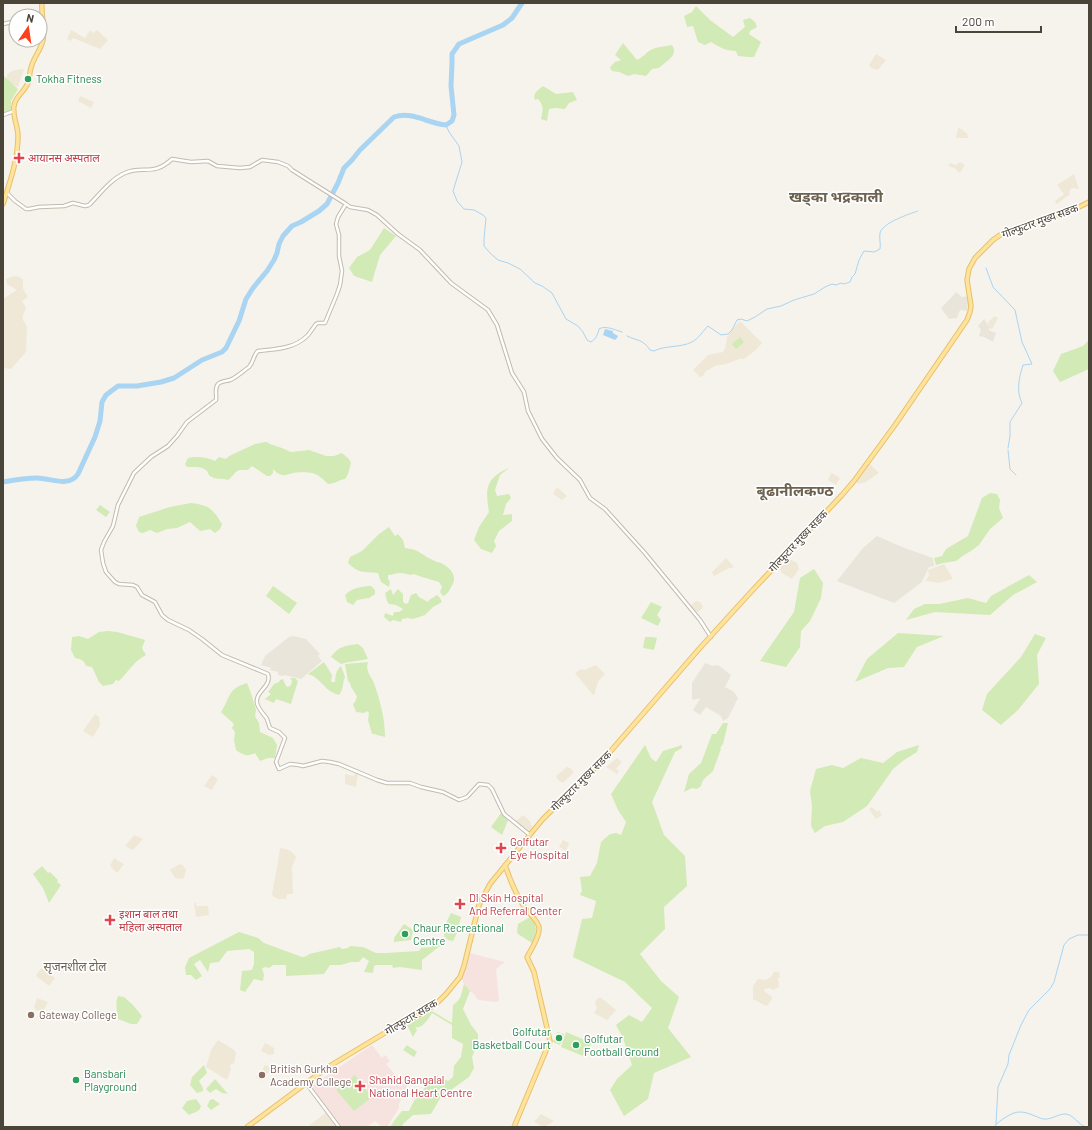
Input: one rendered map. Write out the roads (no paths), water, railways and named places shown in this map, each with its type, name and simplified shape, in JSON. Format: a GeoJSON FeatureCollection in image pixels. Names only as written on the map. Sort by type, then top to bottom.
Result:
{"type":"FeatureCollection","features":[{"type":"Feature","properties":{"kind":"main road"},"geometry":{"type":"LineString","coordinates":[[3,204],[15,160],[18,141],[18,131],[13,106],[15,100],[27,86],[31,68],[40,48]]}},
{"type":"Feature","properties":{"kind":"main road","name":"गोल्फुटार मुख्य सडक"},"geometry":{"type":"LineString","coordinates":[[513,856],[542,820],[603,760],[755,587],[842,495],[854,480],[895,425],[967,320],[971,306],[967,280],[969,269],[975,258],[1000,234],[1075,209],[1089,202]]}},
{"type":"Feature","properties":{"kind":"main road","name":"गोल्फुटार सडक"},"geometry":{"type":"LineString","coordinates":[[247,1127],[307,1082],[388,1031],[424,1012],[437,1003],[446,994],[460,977],[479,905],[484,893],[513,856]]}},
{"type":"Feature","properties":{"kind":"main road"},"geometry":{"type":"LineString","coordinates":[[505,865],[514,890],[524,907],[537,922],[539,927],[538,933],[527,957],[534,972],[550,1041],[514,1127]]}},
{"type":"Feature","properties":{"kind":"street"},"geometry":{"type":"LineString","coordinates":[[3,115],[14,111]]}},
{"type":"Feature","properties":{"kind":"street"},"geometry":{"type":"LineString","coordinates":[[7,193],[15,201],[28,209],[68,205],[73,203],[89,205],[111,182],[122,175],[131,171],[155,170],[161,168],[172,159],[191,162],[208,161],[219,166],[240,168],[250,167],[262,160],[278,162],[288,166],[346,204],[356,208],[368,210],[377,215],[398,234],[420,250],[451,283],[488,310],[497,326],[512,373],[524,392],[528,411],[542,439],[580,480],[590,498],[605,509],[644,552],[700,620],[711,637]]}},
{"type":"Feature","properties":{"kind":"street"},"geometry":{"type":"LineString","coordinates":[[346,204],[338,217],[336,224],[339,234],[339,256],[342,271],[340,285],[324,323],[316,324],[306,337],[299,343],[290,347],[256,352],[251,365],[231,379],[218,385],[216,390],[216,400],[187,422],[168,446],[151,457],[134,473],[118,505],[113,526],[102,547],[102,563],[112,580],[117,583],[137,587],[142,595],[155,602],[162,615],[168,620],[202,639],[222,655],[268,674],[269,677],[267,684],[259,694],[256,702],[267,719],[270,728],[279,732],[285,738],[276,762],[279,768],[290,764],[299,764],[303,766],[322,761],[330,762],[339,764],[387,783],[410,783],[443,792],[459,800],[467,797],[479,784],[488,785],[492,789],[504,814],[530,835]]}},
{"type":"Feature","properties":{"kind":"street"},"geometry":{"type":"LineString","coordinates":[[307,1082],[339,1127]]}},
{"type":"Feature","properties":{"kind":"water"},"geometry":{"type":"Polygon","coordinates":[[[605,329],[613,331],[613,333],[618,336],[617,338],[615,340],[603,335],[605,329]]]}},
{"type":"Feature","properties":{"kind":"waterway"},"geometry":{"type":"LineString","coordinates":[[3,482],[37,478],[70,481],[78,474],[95,437],[100,421],[102,402],[106,395],[118,386],[137,386],[174,378],[202,360],[222,352],[226,348],[239,321],[246,299],[274,260],[283,236],[292,226],[319,211],[327,204],[344,168],[394,117],[407,115],[446,125],[452,121],[454,115],[451,86],[452,54],[459,44],[503,25],[512,18],[522,3]]}},
{"type":"Feature","properties":{"kind":"waterway"},"geometry":{"type":"LineString","coordinates":[[446,125],[459,146],[462,162],[453,191],[457,201],[464,209],[474,210],[486,218],[484,246],[498,260],[520,269],[535,283],[552,293],[566,319],[578,326],[587,340],[591,342],[593,341],[601,328],[610,328],[622,332]]}},
{"type":"Feature","properties":{"kind":"waterway"},"geometry":{"type":"LineString","coordinates":[[627,336],[642,342],[650,350],[654,351],[683,345],[694,341],[708,326],[721,335],[728,334],[732,330],[737,320],[741,319],[747,321],[767,309],[781,306],[814,294],[832,284],[836,285],[850,282],[855,274],[859,260],[864,251],[874,252],[880,249],[880,233],[882,229],[896,219],[918,211]]}},
{"type":"Feature","properties":{"kind":"waterway"},"geometry":{"type":"LineString","coordinates":[[986,268],[993,287],[1015,310],[1022,342],[1032,364],[1023,365],[1019,380],[1019,394],[1022,403],[1010,422],[1008,448]]}},
{"type":"Feature","properties":{"kind":"waterway"},"geometry":{"type":"LineString","coordinates":[[1008,450],[1010,469],[1016,475]]}},
{"type":"Feature","properties":{"kind":"waterway"},"geometry":{"type":"LineString","coordinates":[[996,1124],[998,1087],[1008,1064],[1009,1055],[1021,1025],[1029,1010],[1050,989],[1054,982],[1064,945],[1069,939],[1078,935],[1089,935]]}},
{"type":"Feature","properties":{"kind":"waterway"},"geometry":{"type":"LineString","coordinates":[[994,1127],[1001,1120],[1013,1113],[1020,1112],[1044,1119],[1049,1119],[1062,1114],[1068,1114],[1085,1127]]}},
{"type":"Feature","properties":{"kind":"place","name":"Tokha Fitness"},"geometry":{"type":"Point","coordinates":[28,79]}},
{"type":"Feature","properties":{"kind":"place","name":"आयानस अस्पताल"},"geometry":{"type":"Point","coordinates":[19,158]}},
{"type":"Feature","properties":{"kind":"place","name":"Golfutar Eye Hospital"},"geometry":{"type":"Point","coordinates":[501,848]}},
{"type":"Feature","properties":{"kind":"place","name":"DI Skin Hospital And Referral Center"},"geometry":{"type":"Point","coordinates":[460,904]}},
{"type":"Feature","properties":{"kind":"place","name":"इशान बाल तथा महिला अस्पताल"},"geometry":{"type":"Point","coordinates":[110,920]}},
{"type":"Feature","properties":{"kind":"place","name":"Chaur Recreational Centre"},"geometry":{"type":"Point","coordinates":[405,934]}},
{"type":"Feature","properties":{"kind":"place","name":"Gateway College"},"geometry":{"type":"Point","coordinates":[31,1015]}},
{"type":"Feature","properties":{"kind":"place","name":"Golfutar Basketball Court"},"geometry":{"type":"Point","coordinates":[559,1038]}},
{"type":"Feature","properties":{"kind":"place","name":"Golfutar Football Ground"},"geometry":{"type":"Point","coordinates":[576,1045]}},
{"type":"Feature","properties":{"kind":"place","name":"British Gurkha Academy College"},"geometry":{"type":"Point","coordinates":[262,1075]}},
{"type":"Feature","properties":{"kind":"place","name":"Bansbari Playground"},"geometry":{"type":"Point","coordinates":[76,1080]}},
{"type":"Feature","properties":{"kind":"place","name":"Shahid Gangalal National Heart Centre"},"geometry":{"type":"Point","coordinates":[360,1086]}},
{"type":"Feature","properties":{"kind":"district","name":"खड्का भद्रकाली"},"geometry":{"type":"Point","coordinates":[836,197]}},
{"type":"Feature","properties":{"kind":"district","name":"बूढानीलकण्ठ"},"geometry":{"type":"Point","coordinates":[795,491]}},
{"type":"Feature","properties":{"kind":"district","name":"सृजनशील टोल"},"geometry":{"type":"Point","coordinates":[75,967]}}]}
